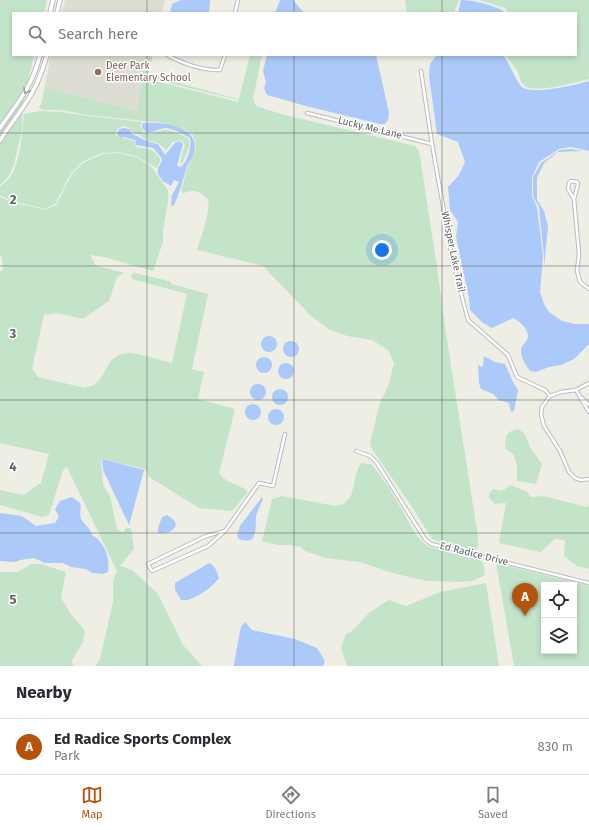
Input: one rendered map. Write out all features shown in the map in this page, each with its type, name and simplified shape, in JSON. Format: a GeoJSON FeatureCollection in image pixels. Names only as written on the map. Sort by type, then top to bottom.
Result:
{"type":"FeatureCollection","features":[{"type":"Feature","properties":{"kind":"street"},"geometry":{"type":"LineString","coordinates":[[50,12],[53,0]]}},
{"type":"Feature","properties":{"kind":"street"},"geometry":{"type":"LineString","coordinates":[[57,12],[60,0]]}},
{"type":"Feature","properties":{"kind":"street"},"geometry":{"type":"LineString","coordinates":[[235,12],[238,0]]}},
{"type":"Feature","properties":{"kind":"street"},"geometry":{"type":"LineString","coordinates":[[0,128],[21,99],[32,80],[40,56]]}},
{"type":"Feature","properties":{"kind":"street"},"geometry":{"type":"LineString","coordinates":[[0,141],[31,95],[40,78],[47,56]]}},
{"type":"Feature","properties":{"kind":"street"},"geometry":{"type":"LineString","coordinates":[[168,56],[176,61],[212,71],[220,70],[225,56]]}},
{"type":"Feature","properties":{"kind":"street","name":"Whisper Lake Trail"},"geometry":{"type":"LineString","coordinates":[[421,70],[432,144],[453,262],[468,320],[508,355],[517,377],[545,390],[550,396]]}},
{"type":"Feature","properties":{"kind":"street","name":"Lucky Me Lane"},"geometry":{"type":"LineString","coordinates":[[307,113],[432,144]]}},
{"type":"Feature","properties":{"kind":"street"},"geometry":{"type":"LineString","coordinates":[[574,199],[568,189],[571,181],[578,184],[574,199],[579,254],[578,272],[580,282],[589,289]]}},
{"type":"Feature","properties":{"kind":"street"},"geometry":{"type":"LineString","coordinates":[[589,383],[576,390],[560,392],[550,396],[542,407],[541,414],[544,426],[560,451],[572,475],[581,480],[589,479]]}},
{"type":"Feature","properties":{"kind":"street"},"geometry":{"type":"LineString","coordinates":[[576,390],[589,405]]}},
{"type":"Feature","properties":{"kind":"street"},"geometry":{"type":"LineString","coordinates":[[582,398],[589,412]]}},
{"type":"Feature","properties":{"kind":"street"},"geometry":{"type":"LineString","coordinates":[[225,532],[206,536],[148,564],[152,572],[208,546],[225,532],[259,483],[273,486],[285,434]]}},
{"type":"Feature","properties":{"kind":"street","name":"Ed Radice Drive"},"geometry":{"type":"LineString","coordinates":[[356,451],[370,456],[377,463],[425,539],[431,544],[589,582]]}},
{"type":"Feature","properties":{"kind":"shaded area"},"geometry":{"type":"Polygon","coordinates":[[[65,0],[165,0],[162,12],[62,12],[65,0]]]}},
{"type":"Feature","properties":{"kind":"shaded area","name":"Deer Park Elementary School"},"geometry":{"type":"Polygon","coordinates":[[[51,56],[152,56],[139,112],[44,89],[51,56]]]}},
{"type":"Feature","properties":{"kind":"green space"},"geometry":{"type":"Polygon","coordinates":[[[0,0],[47,0],[44,12],[12,12],[12,56],[34,56],[23,103],[22,130],[14,164],[9,176],[0,185],[0,0]]]}},
{"type":"Feature","properties":{"kind":"green space"},"geometry":{"type":"Polygon","coordinates":[[[405,0],[459,0],[454,12],[407,12],[405,0]]]}},
{"type":"Feature","properties":{"kind":"green space"},"geometry":{"type":"Polygon","coordinates":[[[479,0],[589,0],[589,79],[556,87],[538,89],[525,86],[520,79],[517,70],[507,56],[577,56],[577,12],[507,12],[505,8],[479,0]]]}},
{"type":"Feature","properties":{"kind":"green space"},"geometry":{"type":"Polygon","coordinates":[[[146,56],[153,56],[148,79],[238,102],[250,56],[262,56],[253,99],[256,106],[281,114],[415,146],[419,151],[478,537],[478,545],[476,550],[443,543],[432,539],[372,449],[370,443],[381,399],[389,383],[394,363],[388,350],[372,340],[347,336],[330,330],[311,316],[263,266],[197,250],[207,218],[209,205],[208,200],[199,192],[181,192],[187,169],[196,149],[193,135],[184,129],[163,123],[88,115],[61,110],[42,110],[39,107],[42,102],[44,89],[46,88],[137,111],[142,84],[141,75],[146,56]]]}},
{"type":"Feature","properties":{"kind":"green space"},"geometry":{"type":"Polygon","coordinates":[[[150,75],[238,99],[238,100],[149,78],[150,75]]]}},
{"type":"Feature","properties":{"kind":"green space"},"geometry":{"type":"Polygon","coordinates":[[[40,111],[61,112],[142,122],[140,125],[143,132],[152,134],[165,130],[174,132],[189,139],[189,147],[182,164],[180,162],[185,144],[181,140],[173,142],[166,150],[158,143],[148,141],[140,135],[133,133],[130,128],[124,126],[118,128],[115,134],[119,138],[134,141],[136,147],[152,150],[160,158],[157,168],[136,156],[119,152],[102,153],[82,162],[70,174],[56,203],[46,209],[12,201],[0,195],[0,187],[8,180],[17,162],[24,114],[40,111]]]}},
{"type":"Feature","properties":{"kind":"green space"},"geometry":{"type":"Polygon","coordinates":[[[119,153],[136,157],[151,166],[168,190],[163,242],[153,271],[104,257],[90,255],[95,265],[124,273],[117,277],[109,301],[83,319],[56,313],[44,315],[32,369],[38,377],[85,388],[93,386],[98,381],[108,365],[118,355],[129,353],[172,363],[187,294],[132,279],[131,275],[135,273],[169,281],[172,284],[208,294],[192,369],[204,372],[198,399],[235,409],[219,473],[226,480],[248,492],[232,511],[199,508],[149,477],[145,469],[101,460],[103,485],[110,496],[117,529],[123,533],[126,528],[131,528],[134,549],[120,566],[132,570],[158,594],[183,645],[202,666],[95,666],[100,659],[113,602],[113,581],[117,571],[67,467],[63,470],[49,515],[42,517],[0,505],[0,490],[23,495],[41,483],[49,454],[0,443],[0,272],[3,269],[2,257],[0,256],[0,197],[12,202],[46,210],[57,204],[71,175],[83,163],[103,154],[119,153]]]}},
{"type":"Feature","properties":{"kind":"green space"},"geometry":{"type":"Polygon","coordinates":[[[518,429],[525,434],[530,447],[542,464],[536,484],[517,481],[517,466],[514,455],[505,448],[508,433],[518,429]]]}},
{"type":"Feature","properties":{"kind":"green space"},"geometry":{"type":"Polygon","coordinates":[[[361,463],[371,464],[379,473],[415,533],[424,543],[429,547],[480,560],[483,563],[485,575],[473,581],[427,581],[392,573],[360,562],[325,558],[305,551],[300,547],[277,545],[262,541],[272,499],[282,496],[335,506],[343,504],[351,495],[361,463]]]}},
{"type":"Feature","properties":{"kind":"green space"},"geometry":{"type":"Polygon","coordinates":[[[511,485],[526,491],[531,497],[544,496],[586,507],[589,505],[589,569],[577,566],[564,556],[565,540],[555,539],[541,552],[499,543],[506,503],[495,504],[489,498],[489,494],[493,489],[502,491],[511,485]]]}},
{"type":"Feature","properties":{"kind":"green space"},"geometry":{"type":"Polygon","coordinates":[[[496,563],[573,582],[541,582],[541,654],[577,654],[577,583],[589,586],[589,666],[514,666],[496,563]]]}},
{"type":"Feature","properties":{"kind":"green space"},"geometry":{"type":"Polygon","coordinates":[[[31,564],[41,564],[66,572],[61,598],[73,617],[85,630],[83,642],[71,662],[75,666],[0,666],[0,572],[18,572],[31,564]]]}},
{"type":"Feature","properties":{"kind":"green space"},"geometry":{"type":"Polygon","coordinates":[[[486,583],[499,666],[347,666],[341,648],[346,634],[351,632],[370,612],[389,600],[406,606],[440,592],[486,583]]]}},
{"type":"Feature","properties":{"kind":"water"},"geometry":{"type":"Polygon","coordinates":[[[181,0],[210,0],[209,12],[170,12],[172,4],[181,0]]]}},
{"type":"Feature","properties":{"kind":"water"},"geometry":{"type":"Polygon","coordinates":[[[280,0],[293,0],[303,12],[275,12],[280,0]]]}},
{"type":"Feature","properties":{"kind":"water"},"geometry":{"type":"Polygon","coordinates":[[[461,0],[478,2],[492,6],[504,12],[458,12],[461,0]]]}},
{"type":"Feature","properties":{"kind":"water"},"geometry":{"type":"Polygon","coordinates":[[[267,56],[376,56],[389,113],[388,120],[385,124],[380,124],[267,95],[264,88],[266,82],[263,71],[267,56]]]}},
{"type":"Feature","properties":{"kind":"water"},"geometry":{"type":"Polygon","coordinates":[[[436,56],[504,56],[520,85],[528,89],[545,90],[589,81],[589,151],[571,147],[559,149],[539,162],[532,177],[532,196],[537,207],[543,257],[540,292],[544,304],[549,312],[562,321],[575,324],[589,324],[589,344],[574,359],[561,365],[549,367],[536,372],[530,371],[521,354],[522,347],[528,337],[522,324],[513,318],[492,328],[483,323],[470,310],[469,298],[456,237],[458,222],[450,210],[448,187],[459,175],[465,162],[458,142],[437,134],[429,76],[430,64],[436,56]]]}},
{"type":"Feature","properties":{"kind":"water"},"geometry":{"type":"Polygon","coordinates":[[[143,123],[158,123],[176,126],[190,134],[194,140],[194,154],[187,167],[174,205],[171,206],[172,195],[179,182],[174,180],[171,186],[163,181],[158,174],[158,168],[162,161],[161,157],[153,148],[136,145],[135,140],[124,137],[120,138],[117,134],[119,129],[130,129],[132,134],[158,144],[165,155],[175,143],[180,141],[183,144],[177,166],[181,167],[189,154],[190,138],[172,129],[166,128],[148,132],[142,128],[143,123]]]}},
{"type":"Feature","properties":{"kind":"water"},"geometry":{"type":"Polygon","coordinates":[[[571,149],[582,151],[558,152],[544,163],[537,178],[537,200],[544,211],[548,226],[544,268],[539,207],[533,196],[533,177],[541,163],[560,150],[571,149]]]}},
{"type":"Feature","properties":{"kind":"water"},"geometry":{"type":"Polygon","coordinates":[[[266,336],[272,336],[277,341],[275,350],[272,352],[266,352],[261,347],[261,341],[266,336]]]}},
{"type":"Feature","properties":{"kind":"water"},"geometry":{"type":"Polygon","coordinates":[[[288,341],[294,341],[299,346],[297,355],[294,357],[288,357],[283,352],[283,346],[288,341]]]}},
{"type":"Feature","properties":{"kind":"water"},"geometry":{"type":"Polygon","coordinates":[[[484,356],[495,362],[505,364],[518,390],[514,411],[511,412],[509,403],[499,400],[493,394],[481,389],[479,383],[478,365],[481,367],[483,366],[484,356]]]}},
{"type":"Feature","properties":{"kind":"water"},"geometry":{"type":"Polygon","coordinates":[[[261,357],[267,357],[272,362],[270,371],[267,373],[261,373],[256,368],[256,362],[261,357]]]}},
{"type":"Feature","properties":{"kind":"water"},"geometry":{"type":"Polygon","coordinates":[[[283,363],[289,363],[294,368],[292,377],[289,379],[283,379],[278,374],[278,368],[283,363]]]}},
{"type":"Feature","properties":{"kind":"water"},"geometry":{"type":"Polygon","coordinates":[[[255,384],[261,384],[266,389],[264,398],[261,400],[255,400],[250,395],[250,389],[255,384]]]}},
{"type":"Feature","properties":{"kind":"water"},"geometry":{"type":"Polygon","coordinates":[[[277,389],[283,389],[288,394],[286,403],[283,405],[277,405],[272,400],[272,394],[277,389]]]}},
{"type":"Feature","properties":{"kind":"water"},"geometry":{"type":"Polygon","coordinates":[[[250,404],[256,404],[261,409],[259,418],[256,420],[250,420],[245,415],[245,409],[250,404]]]}},
{"type":"Feature","properties":{"kind":"water"},"geometry":{"type":"Polygon","coordinates":[[[273,409],[279,409],[284,414],[282,423],[279,425],[273,425],[268,420],[268,414],[273,409]]]}},
{"type":"Feature","properties":{"kind":"water"},"geometry":{"type":"Polygon","coordinates":[[[102,459],[144,470],[129,525],[103,470],[102,459]]]}},
{"type":"Feature","properties":{"kind":"water"},"geometry":{"type":"Polygon","coordinates":[[[72,497],[80,503],[80,517],[82,521],[106,551],[108,572],[103,574],[92,573],[86,569],[71,567],[63,563],[45,563],[34,558],[15,562],[0,561],[0,513],[22,516],[36,526],[55,523],[59,517],[55,509],[60,501],[72,497]]]}},
{"type":"Feature","properties":{"kind":"water"},"geometry":{"type":"Polygon","coordinates":[[[262,497],[263,499],[256,516],[254,536],[252,539],[245,541],[239,539],[237,536],[240,526],[262,497]]]}},
{"type":"Feature","properties":{"kind":"water"},"geometry":{"type":"Polygon","coordinates":[[[167,515],[174,520],[176,525],[169,532],[158,533],[158,528],[162,517],[167,515]]]}},
{"type":"Feature","properties":{"kind":"water"},"geometry":{"type":"Polygon","coordinates":[[[209,563],[217,571],[219,578],[216,582],[202,594],[190,599],[181,600],[175,590],[175,583],[209,563]]]}},
{"type":"Feature","properties":{"kind":"water"},"geometry":{"type":"Polygon","coordinates":[[[245,622],[252,630],[295,639],[317,648],[325,661],[323,666],[234,666],[241,627],[245,622]]]}},
{"type":"Feature","properties":{"kind":"place","name":"Deer Park Elementary School"},"geometry":{"type":"Point","coordinates":[98,72]}},
{"type":"Feature","properties":{"kind":"place","name":"Ed Radice Sports Complex"},"geometry":{"type":"Point","coordinates":[525,616]}}]}
